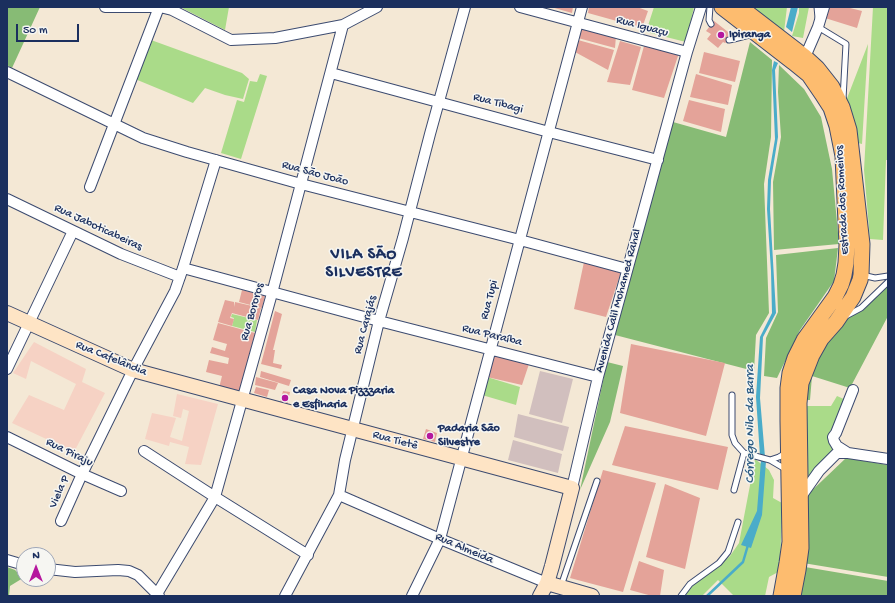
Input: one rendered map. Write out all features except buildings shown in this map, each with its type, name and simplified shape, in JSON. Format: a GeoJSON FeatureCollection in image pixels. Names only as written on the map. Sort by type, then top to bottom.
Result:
{"type":"FeatureCollection","features":[{"type":"Feature","properties":{"kind":"main road","name":"Estrada dos Romeiros"},"geometry":{"type":"LineString","coordinates":[[722,7],[809,75],[831,108],[837,126],[842,156],[847,245],[846,263],[841,285],[835,297],[804,340],[795,358],[790,373],[788,388],[790,542],[781,596]]}},
{"type":"Feature","properties":{"kind":"main road","name":"Estrada dos Romeiros"},"geometry":{"type":"LineString","coordinates":[[740,7],[805,57],[817,68],[832,87],[842,107],[849,130],[862,244],[861,275],[853,297],[836,322],[821,339],[812,355],[801,383],[799,403],[800,548],[798,570],[792,596]]}},
{"type":"Feature","properties":{"kind":"main road"},"geometry":{"type":"LineString","coordinates":[[841,285],[853,297]]}},
{"type":"Feature","properties":{"kind":"street"},"geometry":{"type":"LineString","coordinates":[[105,7],[152,7]]}},
{"type":"Feature","properties":{"kind":"street"},"geometry":{"type":"LineString","coordinates":[[90,187],[160,7],[172,10],[224,38],[231,40],[276,38],[343,25],[377,7]]}},
{"type":"Feature","properties":{"kind":"street","name":"Rua Carajás"},"geometry":{"type":"LineString","coordinates":[[285,596],[339,495],[345,460],[379,321],[465,7]]}},
{"type":"Feature","properties":{"kind":"street","name":"Rua Iguaçu"},"geometry":{"type":"LineString","coordinates":[[520,7],[687,52]]}},
{"type":"Feature","properties":{"kind":"street","name":"Rua Tupi"},"geometry":{"type":"LineString","coordinates":[[412,596],[440,539],[582,7]]}},
{"type":"Feature","properties":{"kind":"street","name":"Avenida Calil Mohamed Rahal"},"geometry":{"type":"LineString","coordinates":[[540,596],[547,583],[572,488],[598,377],[687,52],[701,7]]}},
{"type":"Feature","properties":{"kind":"street"},"geometry":{"type":"LineString","coordinates":[[805,57],[818,27],[824,7]]}},
{"type":"Feature","properties":{"kind":"street","name":"Rua Bororos"},"geometry":{"type":"LineString","coordinates":[[158,595],[215,497],[272,292],[343,25]]}},
{"type":"Feature","properties":{"kind":"street","name":"Rua São João"},"geometry":{"type":"LineString","coordinates":[[7,72],[143,138],[187,152],[301,184],[627,269]]}},
{"type":"Feature","properties":{"kind":"street","name":"Rua Tibagi"},"geometry":{"type":"LineString","coordinates":[[331,73],[658,160]]}},
{"type":"Feature","properties":{"kind":"street","name":"Viela P"},"geometry":{"type":"LineString","coordinates":[[61,521],[82,474],[133,370],[175,291],[216,160]]}},
{"type":"Feature","properties":{"kind":"street","name":"Rua Jaboticabeiras"},"geometry":{"type":"LineString","coordinates":[[7,199],[121,254],[182,272],[272,292],[379,321]]}},
{"type":"Feature","properties":{"kind":"street"},"geometry":{"type":"LineString","coordinates":[[7,369],[73,231]]}},
{"type":"Feature","properties":{"kind":"street","name":"Rua Cafelândia"},"geometry":{"type":"LineString","coordinates":[[7,313],[133,370],[242,400]]}},
{"type":"Feature","properties":{"kind":"street","name":"Rua Paraíba"},"geometry":{"type":"LineString","coordinates":[[379,321],[598,377]]}},
{"type":"Feature","properties":{"kind":"street"},"geometry":{"type":"LineString","coordinates":[[848,453],[837,446],[833,437],[853,390]]}},
{"type":"Feature","properties":{"kind":"street","name":"Rua Tietê"},"geometry":{"type":"LineString","coordinates":[[242,400],[572,488]]}},
{"type":"Feature","properties":{"kind":"street","name":"Rua Piraju"},"geometry":{"type":"LineString","coordinates":[[7,437],[82,474],[121,491]]}},
{"type":"Feature","properties":{"kind":"street"},"geometry":{"type":"LineString","coordinates":[[144,450],[215,497],[308,555]]}},
{"type":"Feature","properties":{"kind":"street"},"geometry":{"type":"LineString","coordinates":[[800,498],[819,471],[837,453],[848,453],[888,459]]}},
{"type":"Feature","properties":{"kind":"street","name":"Rua Almeida"},"geometry":{"type":"LineString","coordinates":[[339,495],[547,583],[592,596]]}},
{"type":"Feature","properties":{"kind":"street"},"geometry":{"type":"LineString","coordinates":[[56,570],[75,572],[118,570],[129,571],[138,575],[158,595]]}},
{"type":"Feature","properties":{"kind":"lane"},"geometry":{"type":"LineString","coordinates":[[710,7],[709,20],[711,24]]}},
{"type":"Feature","properties":{"kind":"lane"},"geometry":{"type":"LineString","coordinates":[[817,7],[818,27],[846,44],[842,107]]}},
{"type":"Feature","properties":{"kind":"lane"},"geometry":{"type":"LineString","coordinates":[[729,40],[756,33]]}},
{"type":"Feature","properties":{"kind":"lane"},"geometry":{"type":"LineString","coordinates":[[861,275],[875,278],[888,276]]}},
{"type":"Feature","properties":{"kind":"lane"},"geometry":{"type":"LineString","coordinates":[[836,322],[860,308],[888,282]]}},
{"type":"Feature","properties":{"kind":"lane"},"geometry":{"type":"LineString","coordinates":[[732,395],[732,435],[735,442],[744,453],[769,460],[789,471]]}},
{"type":"Feature","properties":{"kind":"lane"},"geometry":{"type":"LineString","coordinates":[[769,460],[779,457],[788,451]]}},
{"type":"Feature","properties":{"kind":"lane"},"geometry":{"type":"LineString","coordinates":[[734,490],[744,453]]}},
{"type":"Feature","properties":{"kind":"lane"},"geometry":{"type":"LineString","coordinates":[[561,587],[597,481]]}},
{"type":"Feature","properties":{"kind":"lane"},"geometry":{"type":"LineString","coordinates":[[681,596],[690,584],[719,564],[728,552],[738,522]]}},
{"type":"Feature","properties":{"kind":"shaded area"},"geometry":{"type":"Polygon","coordinates":[[[34,342],[86,369],[82,382],[105,393],[74,452],[12,423],[29,395],[64,410],[76,384],[31,361],[26,379],[13,373],[34,342]]]}},
{"type":"Feature","properties":{"kind":"shaded area"},"geometry":{"type":"Polygon","coordinates":[[[540,371],[573,379],[562,423],[529,414],[540,371]]]}},
{"type":"Feature","properties":{"kind":"shaded area"},"geometry":{"type":"Polygon","coordinates":[[[177,394],[218,404],[201,465],[185,464],[189,447],[170,442],[169,446],[145,439],[152,413],[176,418],[170,437],[182,441],[189,411],[183,409],[181,418],[173,416],[177,394]]]}},
{"type":"Feature","properties":{"kind":"shaded area"},"geometry":{"type":"Polygon","coordinates":[[[518,414],[569,427],[563,451],[514,437],[518,414]]]}},
{"type":"Feature","properties":{"kind":"shaded area"},"geometry":{"type":"Polygon","coordinates":[[[513,440],[562,454],[558,473],[508,460],[513,440]]]}},
{"type":"Feature","properties":{"kind":"green space"},"geometry":{"type":"Polygon","coordinates":[[[7,7],[40,7],[12,68],[7,65],[7,7]]]}},
{"type":"Feature","properties":{"kind":"green space"},"geometry":{"type":"Polygon","coordinates":[[[180,7],[229,7],[225,30],[180,7]]]}},
{"type":"Feature","properties":{"kind":"green space"},"geometry":{"type":"Polygon","coordinates":[[[654,7],[694,7],[686,42],[646,32],[654,7]]]}},
{"type":"Feature","properties":{"kind":"green space"},"geometry":{"type":"Polygon","coordinates":[[[748,7],[787,7],[784,32],[748,7]]]}},
{"type":"Feature","properties":{"kind":"green space"},"geometry":{"type":"Polygon","coordinates":[[[799,7],[809,7],[803,38],[792,36],[799,13],[799,7]]]}},
{"type":"Feature","properties":{"kind":"green space"},"geometry":{"type":"Polygon","coordinates":[[[873,7],[888,7],[888,160],[886,160],[883,240],[870,239],[864,170],[873,7]]]}},
{"type":"Feature","properties":{"kind":"green space"},"geometry":{"type":"Polygon","coordinates":[[[151,40],[242,73],[249,79],[243,99],[205,88],[193,103],[135,79],[151,40]]]}},
{"type":"Feature","properties":{"kind":"green space"},"geometry":{"type":"Polygon","coordinates":[[[750,42],[772,60],[771,137],[764,184],[769,313],[756,335],[754,371],[615,335],[673,122],[726,137],[750,42]]]}},
{"type":"Feature","properties":{"kind":"green space"},"geometry":{"type":"Polygon","coordinates":[[[868,44],[862,144],[854,142],[846,101],[868,44]]]}},
{"type":"Feature","properties":{"kind":"green space"},"geometry":{"type":"Polygon","coordinates":[[[779,65],[804,89],[821,117],[832,169],[839,244],[774,250],[773,182],[781,137],[778,92],[779,65]]]}},
{"type":"Feature","properties":{"kind":"green space"},"geometry":{"type":"Polygon","coordinates":[[[260,74],[267,76],[241,159],[221,153],[237,100],[244,102],[250,81],[257,82],[260,74]]]}},
{"type":"Feature","properties":{"kind":"green space"},"geometry":{"type":"Polygon","coordinates":[[[838,248],[834,281],[800,330],[777,378],[764,376],[766,338],[778,312],[776,255],[838,248]]]}},
{"type":"Feature","properties":{"kind":"green space"},"geometry":{"type":"Polygon","coordinates":[[[888,286],[888,316],[850,388],[812,376],[810,400],[802,400],[804,383],[839,323],[861,311],[888,286]]]}},
{"type":"Feature","properties":{"kind":"green space"},"geometry":{"type":"Polygon","coordinates":[[[232,314],[257,320],[255,332],[232,326],[234,318],[231,317],[232,314]]]}},
{"type":"Feature","properties":{"kind":"green space"},"geometry":{"type":"Polygon","coordinates":[[[607,362],[623,366],[610,422],[580,490],[607,362]]]}},
{"type":"Feature","properties":{"kind":"green space"},"geometry":{"type":"Polygon","coordinates":[[[487,377],[520,387],[516,405],[482,395],[487,377]]]}},
{"type":"Feature","properties":{"kind":"green space"},"geometry":{"type":"Polygon","coordinates":[[[837,396],[846,400],[833,431],[829,434],[834,451],[803,487],[804,406],[831,406],[837,396]]]}},
{"type":"Feature","properties":{"kind":"green space"},"geometry":{"type":"Polygon","coordinates":[[[846,458],[888,465],[888,577],[803,563],[803,499],[846,458]]]}},
{"type":"Feature","properties":{"kind":"green space"},"geometry":{"type":"Polygon","coordinates":[[[755,459],[769,470],[774,480],[773,498],[782,503],[780,571],[769,577],[765,596],[734,596],[718,580],[702,596],[685,596],[691,587],[730,556],[739,543],[755,459]]]}},
{"type":"Feature","properties":{"kind":"green space"},"geometry":{"type":"Polygon","coordinates":[[[7,567],[16,571],[16,582],[10,586],[9,596],[7,596],[7,567]]]}},
{"type":"Feature","properties":{"kind":"green space"},"geometry":{"type":"Polygon","coordinates":[[[805,567],[888,581],[888,596],[799,596],[805,567]]]}},
{"type":"Feature","properties":{"kind":"water"},"geometry":{"type":"Polygon","coordinates":[[[791,7],[798,7],[792,32],[786,27],[791,7]]]}},
{"type":"Feature","properties":{"kind":"water"},"geometry":{"type":"Polygon","coordinates":[[[774,61],[778,63],[775,70],[778,137],[771,180],[770,209],[776,313],[763,337],[760,398],[765,457],[760,456],[756,397],[760,337],[772,313],[767,209],[768,180],[775,139],[772,70],[774,61]]]}},
{"type":"Feature","properties":{"kind":"water"},"geometry":{"type":"Polygon","coordinates":[[[761,460],[766,461],[762,515],[751,548],[741,545],[757,511],[761,460]]]}},
{"type":"Feature","properties":{"kind":"waterway","name":"Córrego Nilo da Barra"},"geometry":{"type":"LineString","coordinates":[[707,596],[743,562],[748,545]]}},
{"type":"Feature","properties":{"kind":"place","name":"Ipiranga"},"geometry":{"type":"Point","coordinates":[721,35]}},
{"type":"Feature","properties":{"kind":"place","name":"Casa Nova Pizzzaria e Esfiharia"},"geometry":{"type":"Point","coordinates":[285,398]}},
{"type":"Feature","properties":{"kind":"place","name":"Padaria São Silvestre"},"geometry":{"type":"Point","coordinates":[430,436]}},
{"type":"Feature","properties":{"kind":"district","name":"VILA SÃO SILVESTRE"},"geometry":{"type":"Point","coordinates":[364,265]}}]}
